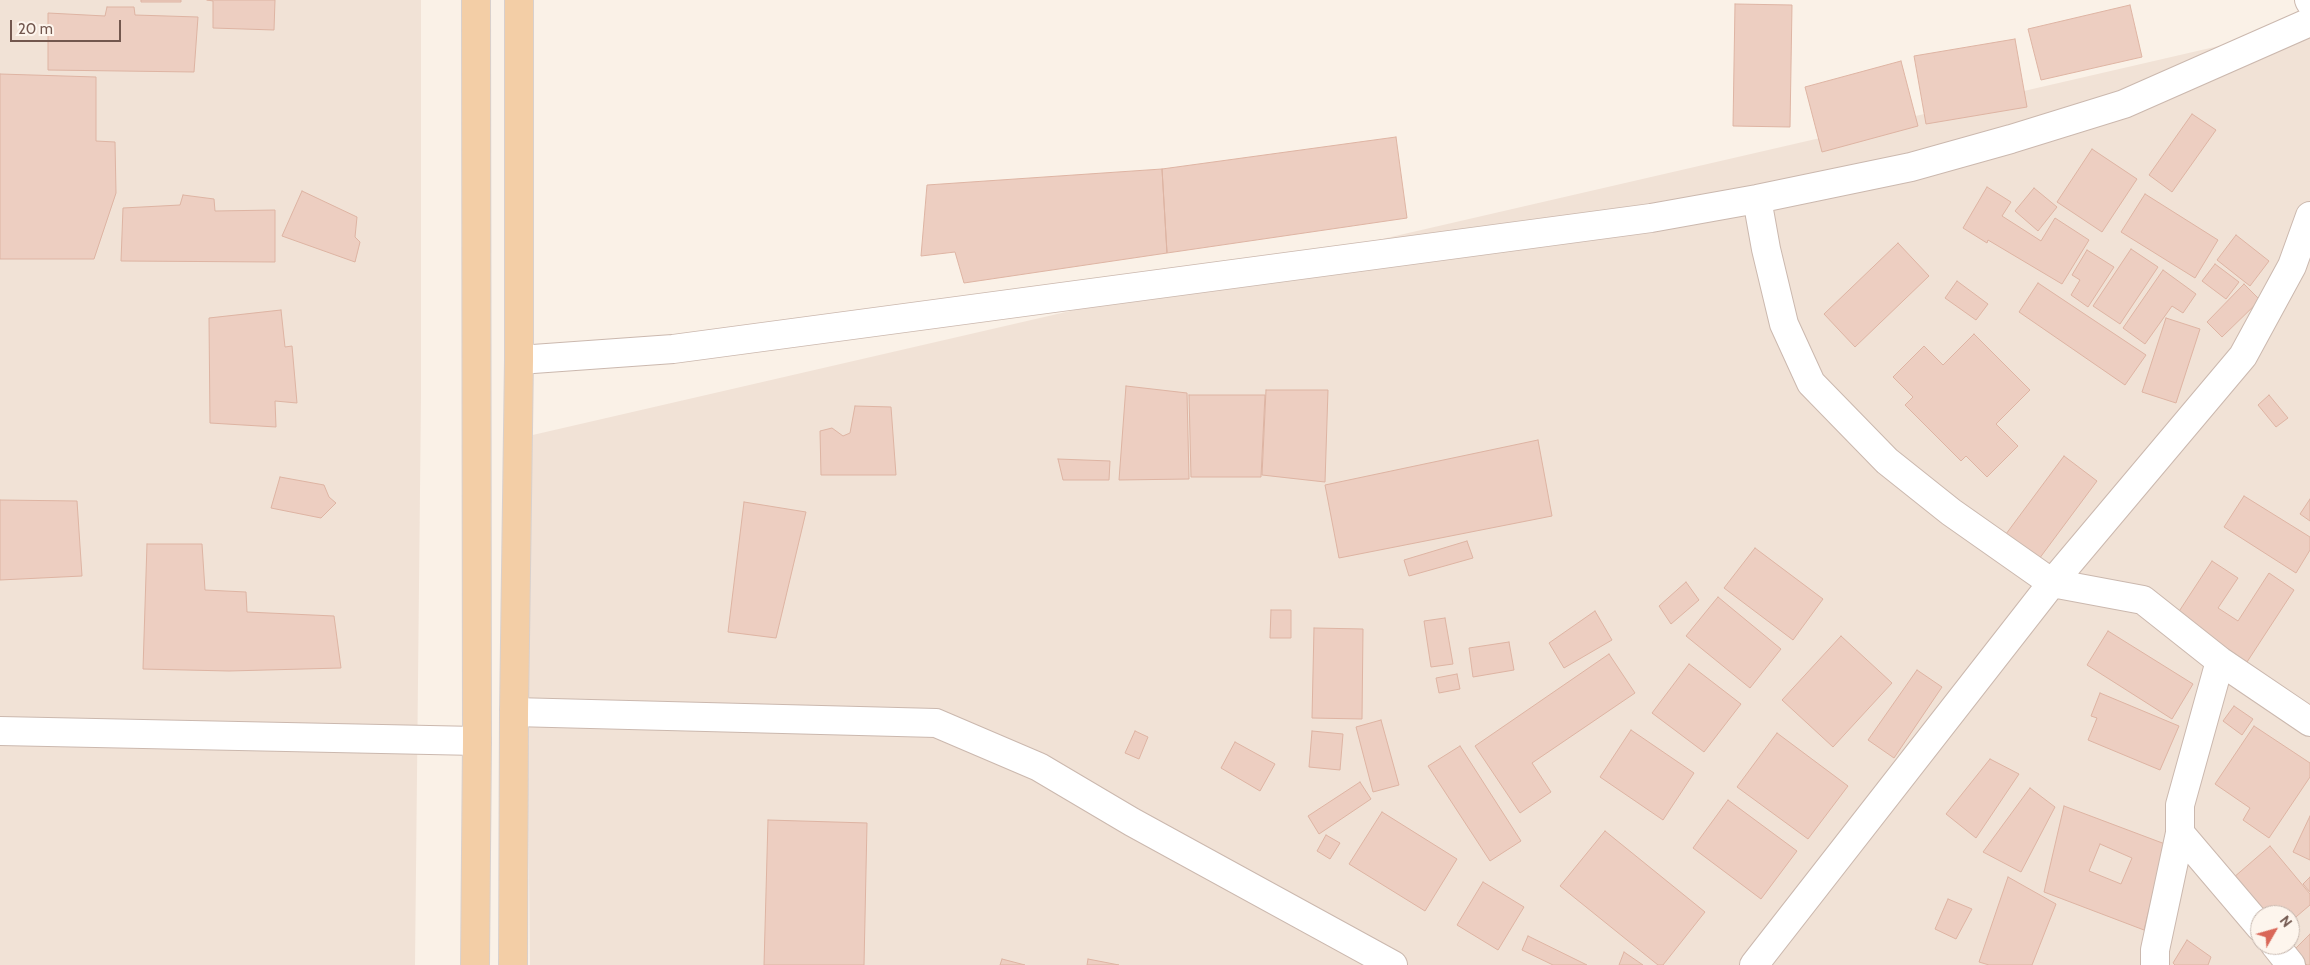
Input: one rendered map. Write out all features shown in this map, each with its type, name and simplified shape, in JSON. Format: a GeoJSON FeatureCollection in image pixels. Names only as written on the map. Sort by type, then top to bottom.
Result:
{"type":"FeatureCollection","features":[{"type":"Feature","properties":{"kind":"main road"},"geometry":{"type":"LineString","coordinates":[[475,965],[477,741],[476,0]]}},
{"type":"Feature","properties":{"kind":"main road"},"geometry":{"type":"LineString","coordinates":[[513,965],[514,712],[519,360],[519,0]]}},
{"type":"Feature","properties":{"kind":"street"},"geometry":{"type":"LineString","coordinates":[[519,360],[682,348],[1651,218],[1757,198],[1911,167],[2011,139],[2124,104],[2310,22]]}},
{"type":"Feature","properties":{"kind":"street"},"geometry":{"type":"LineString","coordinates":[[1757,198],[1766,250],[1784,324],[1811,382],[1886,461],[1951,512],[2052,583],[2143,600],[2220,661],[2310,722]]}},
{"type":"Feature","properties":{"kind":"street"},"geometry":{"type":"LineString","coordinates":[[1754,965],[2052,583],[2243,356],[2292,266],[2310,216]]}},
{"type":"Feature","properties":{"kind":"street"},"geometry":{"type":"LineString","coordinates":[[2155,965],[2155,950],[2180,832],[2180,805],[2220,661]]}},
{"type":"Feature","properties":{"kind":"street"},"geometry":{"type":"LineString","coordinates":[[514,712],[936,722],[1039,766],[1132,822],[1393,965]]}},
{"type":"Feature","properties":{"kind":"street"},"geometry":{"type":"LineString","coordinates":[[0,731],[477,741]]}},
{"type":"Feature","properties":{"kind":"street"},"geometry":{"type":"LineString","coordinates":[[2180,832],[2250,915]]}},
{"type":"Feature","properties":{"kind":"street"},"geometry":{"type":"LineString","coordinates":[[2283,955],[2291,965]]}},
{"type":"Feature","properties":{"kind":"shaded area"},"geometry":{"type":"Polygon","coordinates":[[[0,0],[421,0],[421,396],[415,965],[0,965],[0,0]]]}},
{"type":"Feature","properties":{"kind":"shaded area"},"geometry":{"type":"Polygon","coordinates":[[[2310,25],[2310,965],[530,965],[524,437],[2310,25]]]}},
{"type":"Feature","properties":{"kind":"building"},"geometry":{"type":"Polygon","coordinates":[[[141,0],[181,0],[181,2],[141,2],[141,0]]]}},
{"type":"Feature","properties":{"kind":"building"},"geometry":{"type":"Polygon","coordinates":[[[207,0],[275,0],[274,30],[213,28],[213,1],[207,0]]]}},
{"type":"Feature","properties":{"kind":"building"},"geometry":{"type":"Polygon","coordinates":[[[1735,4],[1792,5],[1790,127],[1733,126],[1735,4]]]}},
{"type":"Feature","properties":{"kind":"building"},"geometry":{"type":"Polygon","coordinates":[[[2130,5],[2142,57],[2041,80],[2028,29],[2130,5]]]}},
{"type":"Feature","properties":{"kind":"building"},"geometry":{"type":"Polygon","coordinates":[[[107,7],[134,7],[135,15],[198,17],[194,72],[48,70],[48,13],[105,16],[107,7]]]}},
{"type":"Feature","properties":{"kind":"building"},"geometry":{"type":"Polygon","coordinates":[[[2015,39],[2027,107],[1926,124],[1914,56],[2015,39]]]}},
{"type":"Feature","properties":{"kind":"building"},"geometry":{"type":"Polygon","coordinates":[[[1901,61],[1918,126],[1822,152],[1805,87],[1901,61]]]}},
{"type":"Feature","properties":{"kind":"building"},"geometry":{"type":"Polygon","coordinates":[[[0,74],[96,77],[96,141],[115,142],[116,193],[94,259],[0,259],[0,74]]]}},
{"type":"Feature","properties":{"kind":"building"},"geometry":{"type":"Polygon","coordinates":[[[2192,114],[2216,130],[2172,192],[2149,175],[2192,114]]]}},
{"type":"Feature","properties":{"kind":"building"},"geometry":{"type":"Polygon","coordinates":[[[1396,137],[1407,218],[1167,253],[1162,169],[1396,137]]]}},
{"type":"Feature","properties":{"kind":"building"},"geometry":{"type":"Polygon","coordinates":[[[2092,149],[2137,179],[2102,232],[2057,202],[2092,149]]]}},
{"type":"Feature","properties":{"kind":"building"},"geometry":{"type":"Polygon","coordinates":[[[1162,169],[1167,253],[964,283],[955,252],[921,256],[927,185],[1162,169]]]}},
{"type":"Feature","properties":{"kind":"building"},"geometry":{"type":"Polygon","coordinates":[[[1987,187],[2011,202],[2002,216],[2041,241],[2055,218],[2089,240],[2062,284],[1988,240],[1987,243],[1963,228],[1987,187]]]}},
{"type":"Feature","properties":{"kind":"building"},"geometry":{"type":"Polygon","coordinates":[[[2034,188],[2057,207],[2038,231],[2015,211],[2034,188]]]}},
{"type":"Feature","properties":{"kind":"building"},"geometry":{"type":"Polygon","coordinates":[[[302,191],[357,217],[355,237],[360,242],[355,262],[282,236],[302,191]]]}},
{"type":"Feature","properties":{"kind":"building"},"geometry":{"type":"Polygon","coordinates":[[[2145,194],[2218,240],[2195,278],[2121,232],[2145,194]]]}},
{"type":"Feature","properties":{"kind":"building"},"geometry":{"type":"Polygon","coordinates":[[[183,195],[214,199],[215,211],[275,210],[275,262],[121,261],[123,208],[180,205],[183,195]]]}},
{"type":"Feature","properties":{"kind":"building"},"geometry":{"type":"Polygon","coordinates":[[[2236,235],[2269,261],[2250,286],[2217,260],[2236,235]]]}},
{"type":"Feature","properties":{"kind":"building"},"geometry":{"type":"Polygon","coordinates":[[[1898,243],[1929,276],[1855,347],[1824,314],[1898,243]]]}},
{"type":"Feature","properties":{"kind":"building"},"geometry":{"type":"Polygon","coordinates":[[[2131,249],[2158,267],[2120,324],[2093,306],[2131,249]]]}},
{"type":"Feature","properties":{"kind":"building"},"geometry":{"type":"Polygon","coordinates":[[[2087,250],[2114,267],[2088,307],[2071,295],[2080,280],[2072,275],[2087,250]]]}},
{"type":"Feature","properties":{"kind":"building"},"geometry":{"type":"Polygon","coordinates":[[[2215,264],[2239,282],[2226,299],[2202,281],[2215,264]]]}},
{"type":"Feature","properties":{"kind":"building"},"geometry":{"type":"Polygon","coordinates":[[[2163,270],[2196,294],[2183,313],[2172,306],[2145,344],[2123,328],[2163,270]]]}},
{"type":"Feature","properties":{"kind":"building"},"geometry":{"type":"Polygon","coordinates":[[[1957,281],[1988,304],[1976,320],[1945,298],[1957,281]]]}},
{"type":"Feature","properties":{"kind":"building"},"geometry":{"type":"Polygon","coordinates":[[[2038,283],[2146,355],[2125,385],[2019,312],[2038,283]]]}},
{"type":"Feature","properties":{"kind":"building"},"geometry":{"type":"Polygon","coordinates":[[[2244,284],[2260,300],[2222,337],[2207,322],[2244,284]]]}},
{"type":"Feature","properties":{"kind":"building"},"geometry":{"type":"Polygon","coordinates":[[[281,310],[285,347],[292,346],[297,403],[275,401],[276,427],[210,423],[209,318],[281,310]]]}},
{"type":"Feature","properties":{"kind":"building"},"geometry":{"type":"Polygon","coordinates":[[[2166,318],[2200,329],[2176,403],[2142,392],[2166,318]]]}},
{"type":"Feature","properties":{"kind":"building"},"geometry":{"type":"Polygon","coordinates":[[[1974,334],[2030,390],[1996,424],[2018,446],[1987,477],[1966,456],[1961,461],[1905,405],[1913,397],[1893,377],[1924,346],[1943,365],[1974,334]]]}},
{"type":"Feature","properties":{"kind":"building"},"geometry":{"type":"Polygon","coordinates":[[[1126,386],[1187,393],[1189,479],[1119,480],[1126,386]]]}},
{"type":"Feature","properties":{"kind":"building"},"geometry":{"type":"Polygon","coordinates":[[[1266,390],[1328,390],[1325,482],[1262,475],[1266,390]]]}},
{"type":"Feature","properties":{"kind":"building"},"geometry":{"type":"Polygon","coordinates":[[[1189,395],[1265,395],[1261,477],[1191,477],[1189,395]]]}},
{"type":"Feature","properties":{"kind":"building"},"geometry":{"type":"Polygon","coordinates":[[[2269,395],[2288,418],[2276,427],[2258,405],[2269,395]]]}},
{"type":"Feature","properties":{"kind":"building"},"geometry":{"type":"Polygon","coordinates":[[[855,406],[891,407],[896,475],[821,475],[820,431],[832,428],[843,436],[850,433],[855,406]]]}},
{"type":"Feature","properties":{"kind":"building"},"geometry":{"type":"Polygon","coordinates":[[[1538,440],[1552,516],[1339,558],[1325,485],[1538,440]]]}},
{"type":"Feature","properties":{"kind":"building"},"geometry":{"type":"Polygon","coordinates":[[[2064,456],[2097,481],[2039,559],[2006,534],[2064,456]]]}},
{"type":"Feature","properties":{"kind":"building"},"geometry":{"type":"Polygon","coordinates":[[[1058,459],[1110,461],[1109,480],[1063,480],[1058,459]]]}},
{"type":"Feature","properties":{"kind":"building"},"geometry":{"type":"Polygon","coordinates":[[[280,477],[324,485],[329,497],[336,503],[321,518],[271,508],[280,477]]]}},
{"type":"Feature","properties":{"kind":"building"},"geometry":{"type":"Polygon","coordinates":[[[2244,496],[2310,537],[2310,550],[2296,573],[2224,527],[2244,496]]]}},
{"type":"Feature","properties":{"kind":"building"},"geometry":{"type":"Polygon","coordinates":[[[2310,499],[2310,521],[2300,514],[2310,499]]]}},
{"type":"Feature","properties":{"kind":"building"},"geometry":{"type":"Polygon","coordinates":[[[0,500],[77,501],[82,576],[0,580],[0,500]]]}},
{"type":"Feature","properties":{"kind":"building"},"geometry":{"type":"Polygon","coordinates":[[[744,502],[806,512],[776,638],[728,632],[744,502]]]}},
{"type":"Feature","properties":{"kind":"building"},"geometry":{"type":"Polygon","coordinates":[[[1467,541],[1473,558],[1409,576],[1404,560],[1467,541]]]}},
{"type":"Feature","properties":{"kind":"building"},"geometry":{"type":"Polygon","coordinates":[[[147,544],[202,544],[205,590],[246,592],[247,612],[334,616],[341,668],[229,671],[143,669],[147,544]]]}},
{"type":"Feature","properties":{"kind":"building"},"geometry":{"type":"Polygon","coordinates":[[[1755,548],[1823,599],[1793,640],[1724,588],[1755,548]]]}},
{"type":"Feature","properties":{"kind":"building"},"geometry":{"type":"Polygon","coordinates":[[[2212,561],[2238,578],[2218,608],[2238,621],[2269,573],[2294,590],[2247,662],[2176,616],[2212,561]]]}},
{"type":"Feature","properties":{"kind":"building"},"geometry":{"type":"Polygon","coordinates":[[[1686,582],[1699,600],[1671,624],[1659,606],[1686,582]]]}},
{"type":"Feature","properties":{"kind":"building"},"geometry":{"type":"Polygon","coordinates":[[[1718,597],[1781,649],[1750,688],[1686,636],[1718,597]]]}},
{"type":"Feature","properties":{"kind":"building"},"geometry":{"type":"Polygon","coordinates":[[[1271,610],[1291,610],[1291,638],[1270,638],[1271,610]]]}},
{"type":"Feature","properties":{"kind":"building"},"geometry":{"type":"Polygon","coordinates":[[[1595,611],[1612,640],[1564,668],[1549,643],[1595,611]]]}},
{"type":"Feature","properties":{"kind":"building"},"geometry":{"type":"Polygon","coordinates":[[[1445,618],[1453,664],[1431,667],[1424,621],[1445,618]]]}},
{"type":"Feature","properties":{"kind":"building"},"geometry":{"type":"Polygon","coordinates":[[[1314,628],[1363,629],[1362,719],[1312,718],[1314,628]]]}},
{"type":"Feature","properties":{"kind":"building"},"geometry":{"type":"Polygon","coordinates":[[[2108,631],[2193,684],[2172,719],[2087,665],[2108,631]]]}},
{"type":"Feature","properties":{"kind":"building"},"geometry":{"type":"Polygon","coordinates":[[[1841,636],[1892,683],[1833,747],[1782,700],[1841,636]]]}},
{"type":"Feature","properties":{"kind":"building"},"geometry":{"type":"Polygon","coordinates":[[[1509,642],[1514,670],[1473,677],[1469,648],[1509,642]]]}},
{"type":"Feature","properties":{"kind":"building"},"geometry":{"type":"Polygon","coordinates":[[[1609,654],[1635,693],[1532,763],[1551,792],[1520,813],[1475,746],[1609,654]]]}},
{"type":"Feature","properties":{"kind":"building"},"geometry":{"type":"Polygon","coordinates":[[[1689,664],[1741,704],[1704,752],[1652,713],[1689,664]]]}},
{"type":"Feature","properties":{"kind":"building"},"geometry":{"type":"Polygon","coordinates":[[[1917,670],[1942,687],[1894,758],[1868,740],[1917,670]]]}},
{"type":"Feature","properties":{"kind":"building"},"geometry":{"type":"Polygon","coordinates":[[[1457,674],[1460,689],[1439,693],[1436,678],[1457,674]]]}},
{"type":"Feature","properties":{"kind":"building"},"geometry":{"type":"Polygon","coordinates":[[[2100,693],[2179,726],[2160,770],[2088,740],[2097,718],[2091,716],[2100,693]]]}},
{"type":"Feature","properties":{"kind":"building"},"geometry":{"type":"Polygon","coordinates":[[[2234,706],[2253,719],[2242,735],[2223,721],[2234,706]]]}},
{"type":"Feature","properties":{"kind":"building"},"geometry":{"type":"Polygon","coordinates":[[[1381,720],[1399,785],[1373,792],[1356,727],[1381,720]]]}},
{"type":"Feature","properties":{"kind":"building"},"geometry":{"type":"Polygon","coordinates":[[[2254,726],[2310,763],[2310,777],[2269,838],[2243,820],[2250,808],[2215,784],[2254,726]]]}},
{"type":"Feature","properties":{"kind":"building"},"geometry":{"type":"Polygon","coordinates":[[[1631,730],[1694,773],[1663,820],[1600,777],[1631,730]]]}},
{"type":"Feature","properties":{"kind":"building"},"geometry":{"type":"Polygon","coordinates":[[[1135,731],[1148,737],[1139,759],[1125,753],[1135,731]]]}},
{"type":"Feature","properties":{"kind":"building"},"geometry":{"type":"Polygon","coordinates":[[[1312,731],[1343,734],[1340,770],[1309,767],[1312,731]]]}},
{"type":"Feature","properties":{"kind":"building"},"geometry":{"type":"Polygon","coordinates":[[[1777,733],[1848,786],[1808,839],[1737,787],[1777,733]]]}},
{"type":"Feature","properties":{"kind":"building"},"geometry":{"type":"Polygon","coordinates":[[[1235,742],[1275,764],[1260,791],[1221,768],[1235,742]]]}},
{"type":"Feature","properties":{"kind":"building"},"geometry":{"type":"Polygon","coordinates":[[[1460,746],[1521,841],[1490,861],[1428,766],[1460,746]]]}},
{"type":"Feature","properties":{"kind":"building"},"geometry":{"type":"Polygon","coordinates":[[[1990,759],[2019,774],[1976,838],[1946,814],[1990,759]]]}},
{"type":"Feature","properties":{"kind":"building"},"geometry":{"type":"Polygon","coordinates":[[[1360,782],[1371,799],[1319,834],[1308,816],[1360,782]]]}},
{"type":"Feature","properties":{"kind":"building"},"geometry":{"type":"Polygon","coordinates":[[[2030,788],[2055,807],[2021,872],[1983,852],[2030,788]]]}},
{"type":"Feature","properties":{"kind":"building"},"geometry":{"type":"Polygon","coordinates":[[[1728,800],[1797,851],[1761,899],[1693,848],[1728,800]]]}},
{"type":"Feature","properties":{"kind":"building"},"geometry":{"type":"Polygon","coordinates":[[[2064,806],[2165,844],[2144,930],[2044,892],[2064,806]],[[2100,844],[2089,871],[2121,884],[2132,858],[2100,844]]]}},
{"type":"Feature","properties":{"kind":"building"},"geometry":{"type":"Polygon","coordinates":[[[1382,812],[1457,859],[1425,911],[1349,864],[1382,812]]]}},
{"type":"Feature","properties":{"kind":"building"},"geometry":{"type":"Polygon","coordinates":[[[2310,816],[2310,860],[2293,852],[2310,816]]]}},
{"type":"Feature","properties":{"kind":"building"},"geometry":{"type":"Polygon","coordinates":[[[768,820],[867,823],[864,965],[764,965],[768,820]]]}},
{"type":"Feature","properties":{"kind":"building"},"geometry":{"type":"Polygon","coordinates":[[[1605,831],[1705,912],[1663,965],[1658,965],[1560,886],[1605,831]]]}},
{"type":"Feature","properties":{"kind":"building"},"geometry":{"type":"Polygon","coordinates":[[[1326,835],[1340,843],[1330,859],[1317,851],[1326,835]]]}},
{"type":"Feature","properties":{"kind":"building"},"geometry":{"type":"Polygon","coordinates":[[[2270,846],[2310,894],[2310,905],[2300,914],[2300,905],[2256,905],[2233,878],[2270,846]]]}},
{"type":"Feature","properties":{"kind":"building"},"geometry":{"type":"Polygon","coordinates":[[[2008,877],[2056,904],[2032,965],[1989,965],[1979,962],[2008,877]]]}},
{"type":"Feature","properties":{"kind":"building"},"geometry":{"type":"Polygon","coordinates":[[[2310,877],[2310,892],[2303,884],[2310,877]]]}},
{"type":"Feature","properties":{"kind":"building"},"geometry":{"type":"Polygon","coordinates":[[[1483,882],[1524,907],[1498,950],[1457,925],[1483,882]]]}},
{"type":"Feature","properties":{"kind":"building"},"geometry":{"type":"Polygon","coordinates":[[[1948,899],[1972,909],[1956,939],[1935,929],[1948,899]]]}},
{"type":"Feature","properties":{"kind":"building"},"geometry":{"type":"Polygon","coordinates":[[[2310,934],[2310,965],[2307,965],[2297,955],[2300,955],[2300,944],[2310,934]]]}},
{"type":"Feature","properties":{"kind":"building"},"geometry":{"type":"Polygon","coordinates":[[[1528,936],[1587,965],[1553,965],[1522,950],[1528,936]]]}},
{"type":"Feature","properties":{"kind":"building"},"geometry":{"type":"Polygon","coordinates":[[[2187,940],[2211,957],[2208,965],[2175,965],[2173,963],[2187,940]]]}},
{"type":"Feature","properties":{"kind":"building"},"geometry":{"type":"Polygon","coordinates":[[[1624,952],[1643,965],[1619,965],[1624,952]]]}},
{"type":"Feature","properties":{"kind":"building"},"geometry":{"type":"Polygon","coordinates":[[[1002,959],[1025,965],[1000,965],[1002,959]]]}},
{"type":"Feature","properties":{"kind":"building"},"geometry":{"type":"Polygon","coordinates":[[[1088,959],[1119,965],[1087,965],[1088,959]]]}}]}
